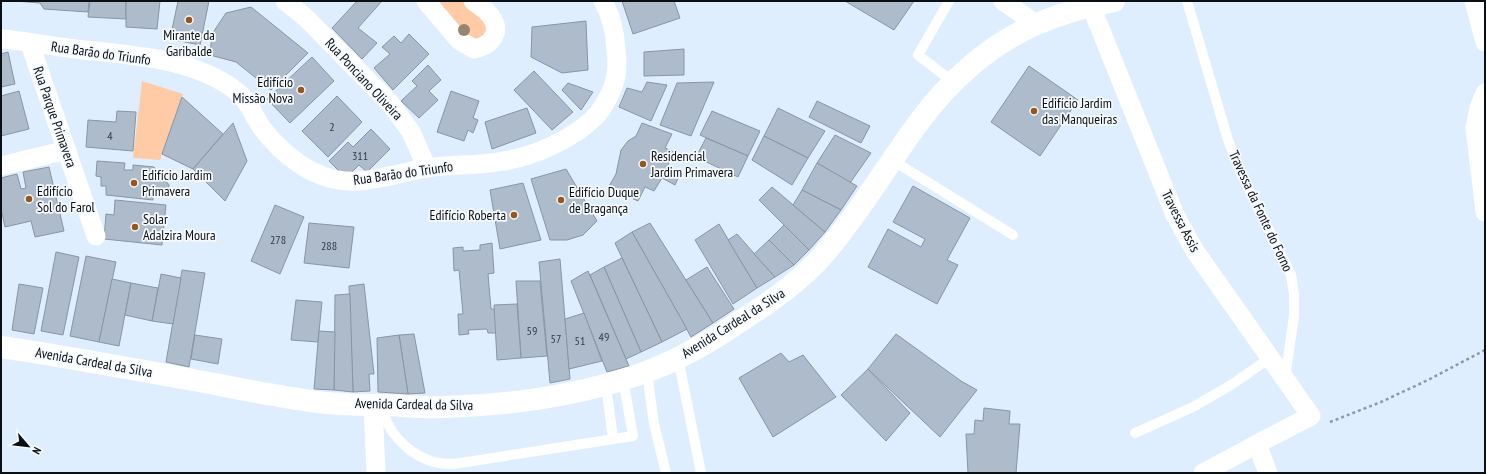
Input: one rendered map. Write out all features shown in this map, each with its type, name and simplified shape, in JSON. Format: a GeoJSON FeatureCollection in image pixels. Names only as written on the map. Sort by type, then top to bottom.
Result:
{"type":"FeatureCollection","features":[{"type":"Feature","properties":{"kind":"main road","name":"Avenida Cardeal da Silva"},"geometry":{"type":"LineString","coordinates":[[1,348],[34,352],[329,403],[442,407],[494,404],[541,399],[615,382],[647,372],[678,358],[717,337],[756,312],[791,286],[824,254],[852,218],[921,119],[953,82],[979,59],[1000,44],[1036,24],[1090,6],[1114,1]]}},
{"type":"Feature","properties":{"kind":"street","name":"Rua Ponciano Oliveira"},"geometry":{"type":"LineString","coordinates":[[285,1],[305,17],[390,103],[411,132],[427,168]]}},
{"type":"Feature","properties":{"kind":"street"},"geometry":{"type":"LineString","coordinates":[[426,1],[459,40],[474,49],[482,48],[490,43],[495,34],[495,24],[490,15],[473,1]]}},
{"type":"Feature","properties":{"kind":"street","name":"Rua Barão do Triunfo"},"geometry":{"type":"LineString","coordinates":[[1,40],[139,56],[186,66],[207,74],[237,91],[248,103],[263,128],[277,145],[303,166],[323,176],[343,181],[372,180],[427,168],[504,161],[557,144],[581,128],[596,116],[609,96],[615,80],[617,64],[616,37],[607,8],[602,1]]}},
{"type":"Feature","properties":{"kind":"street"},"geometry":{"type":"LineString","coordinates":[[1003,1],[1036,24]]}},
{"type":"Feature","properties":{"kind":"street"},"geometry":{"type":"LineString","coordinates":[[1474,1],[1485,42]]}},
{"type":"Feature","properties":{"kind":"street","name":"Travessa Assis"},"geometry":{"type":"LineString","coordinates":[[1090,6],[1175,215],[1195,251],[1311,416]]}},
{"type":"Feature","properties":{"kind":"street","name":"Rua Parque Primavera"},"geometry":{"type":"LineString","coordinates":[[30,44],[96,236]]}},
{"type":"Feature","properties":{"kind":"street"},"geometry":{"type":"LineString","coordinates":[[1485,93],[1479,108],[1475,128],[1485,212]]}},
{"type":"Feature","properties":{"kind":"street"},"geometry":{"type":"LineString","coordinates":[[1,166],[67,150]]}},
{"type":"Feature","properties":{"kind":"street"},"geometry":{"type":"LineString","coordinates":[[376,473],[378,405]]}},
{"type":"Feature","properties":{"kind":"street"},"geometry":{"type":"LineString","coordinates":[[1203,473],[1311,416]]}},
{"type":"Feature","properties":{"kind":"street"},"geometry":{"type":"LineString","coordinates":[[1257,444],[1268,473]]}},
{"type":"Feature","properties":{"kind":"lane"},"geometry":{"type":"LineString","coordinates":[[949,1],[918,55],[953,82]]}},
{"type":"Feature","properties":{"kind":"lane","name":"Travessa da Fonte do Forno"},"geometry":{"type":"LineString","coordinates":[[1187,1],[1228,140],[1239,170],[1291,275],[1294,294],[1294,316],[1285,379]]}},
{"type":"Feature","properties":{"kind":"lane"},"geometry":{"type":"LineString","coordinates":[[892,160],[1013,235]]}},
{"type":"Feature","properties":{"kind":"lane"},"geometry":{"type":"LineString","coordinates":[[678,358],[701,473]]}},
{"type":"Feature","properties":{"kind":"lane"},"geometry":{"type":"LineString","coordinates":[[1135,433],[1194,407],[1270,358]]}},
{"type":"Feature","properties":{"kind":"lane"},"geometry":{"type":"LineString","coordinates":[[647,372],[654,424],[666,473]]}},
{"type":"Feature","properties":{"kind":"lane"},"geometry":{"type":"LineString","coordinates":[[378,405],[388,426],[400,442],[419,455],[438,463],[454,464],[633,436],[615,382]]}},
{"type":"Feature","properties":{"kind":"lane"},"geometry":{"type":"LineString","coordinates":[[613,439],[615,382]]}},
{"type":"Feature","properties":{"kind":"path"},"geometry":{"type":"LineString","coordinates":[[1311,416],[1325,424],[1381,402],[1428,380],[1485,350]]}},
{"type":"Feature","properties":{"kind":"shaded area"},"geometry":{"type":"Polygon","coordinates":[[[431,1],[463,1],[486,18],[490,29],[484,39],[475,42],[431,1]]]}},
{"type":"Feature","properties":{"kind":"shaded area"},"geometry":{"type":"Polygon","coordinates":[[[142,81],[183,94],[160,160],[133,158],[142,81]]]}},
{"type":"Feature","properties":{"kind":"building"},"geometry":{"type":"Polygon","coordinates":[[[15,1],[89,1],[88,12],[44,9],[40,3],[15,1]]]}},
{"type":"Feature","properties":{"kind":"building"},"geometry":{"type":"Polygon","coordinates":[[[90,1],[126,1],[126,19],[88,17],[90,1]]]}},
{"type":"Feature","properties":{"kind":"building"},"geometry":{"type":"Polygon","coordinates":[[[126,1],[160,1],[157,29],[126,27],[126,1]]]}},
{"type":"Feature","properties":{"kind":"building","name":"Mirante da Garibalde"},"geometry":{"type":"Polygon","coordinates":[[[178,1],[209,1],[200,45],[170,39],[178,1]]]}},
{"type":"Feature","properties":{"kind":"building"},"geometry":{"type":"Polygon","coordinates":[[[357,1],[382,1],[358,28],[377,43],[362,59],[332,28],[357,1]]]}},
{"type":"Feature","properties":{"kind":"building"},"geometry":{"type":"Polygon","coordinates":[[[622,1],[674,1],[680,18],[633,34],[622,1]]]}},
{"type":"Feature","properties":{"kind":"building"},"geometry":{"type":"Polygon","coordinates":[[[845,1],[914,1],[894,30],[845,1]]]}},
{"type":"Feature","properties":{"kind":"building"},"geometry":{"type":"Polygon","coordinates":[[[251,7],[308,53],[271,90],[236,62],[210,55],[212,34],[226,13],[251,7]]]}},
{"type":"Feature","properties":{"kind":"building"},"geometry":{"type":"Polygon","coordinates":[[[586,21],[588,70],[562,73],[531,57],[532,27],[586,21]]]}},
{"type":"Feature","properties":{"kind":"building"},"geometry":{"type":"Polygon","coordinates":[[[409,34],[429,54],[393,90],[374,68],[390,54],[382,47],[394,36],[401,43],[409,34]]]}},
{"type":"Feature","properties":{"kind":"building"},"geometry":{"type":"Polygon","coordinates":[[[684,49],[684,75],[644,76],[644,52],[684,49]]]}},
{"type":"Feature","properties":{"kind":"building"},"geometry":{"type":"Polygon","coordinates":[[[8,52],[15,84],[1,87],[1,54],[8,52]]]}},
{"type":"Feature","properties":{"kind":"building","name":"Edifício Missão Nova"},"geometry":{"type":"Polygon","coordinates":[[[312,57],[334,81],[290,123],[267,99],[312,57]]]}},
{"type":"Feature","properties":{"kind":"building"},"geometry":{"type":"Polygon","coordinates":[[[428,65],[441,80],[429,91],[438,100],[419,118],[401,101],[417,86],[412,81],[428,65]]]}},
{"type":"Feature","properties":{"kind":"building","name":"Edifício Jardim das Manqueiras"},"geometry":{"type":"Polygon","coordinates":[[[1029,66],[1078,100],[1040,156],[991,122],[1029,66]]]}},
{"type":"Feature","properties":{"kind":"building"},"geometry":{"type":"Polygon","coordinates":[[[534,71],[573,112],[552,130],[514,90],[534,71]]]}},
{"type":"Feature","properties":{"kind":"building"},"geometry":{"type":"Polygon","coordinates":[[[647,82],[667,85],[651,121],[619,107],[627,88],[642,92],[647,82]]]}},
{"type":"Feature","properties":{"kind":"building"},"geometry":{"type":"Polygon","coordinates":[[[714,82],[691,136],[660,125],[677,83],[714,82]]]}},
{"type":"Feature","properties":{"kind":"building"},"geometry":{"type":"Polygon","coordinates":[[[568,83],[593,92],[581,110],[562,90],[568,83]]]}},
{"type":"Feature","properties":{"kind":"building"},"geometry":{"type":"Polygon","coordinates":[[[19,91],[29,129],[1,136],[1,96],[19,91]]]}},
{"type":"Feature","properties":{"kind":"building"},"geometry":{"type":"Polygon","coordinates":[[[451,91],[479,101],[473,118],[478,120],[473,133],[468,130],[464,141],[437,132],[451,91]]]}},
{"type":"Feature","properties":{"kind":"building"},"geometry":{"type":"Polygon","coordinates":[[[337,96],[362,122],[328,157],[302,131],[337,96]]]}},
{"type":"Feature","properties":{"kind":"building"},"geometry":{"type":"Polygon","coordinates":[[[182,97],[223,134],[193,169],[162,154],[182,97]]]}},
{"type":"Feature","properties":{"kind":"building"},"geometry":{"type":"Polygon","coordinates":[[[817,101],[870,126],[861,143],[809,117],[817,101]]]}},
{"type":"Feature","properties":{"kind":"building"},"geometry":{"type":"Polygon","coordinates":[[[527,108],[536,133],[492,149],[485,122],[527,108]]]}},
{"type":"Feature","properties":{"kind":"building"},"geometry":{"type":"Polygon","coordinates":[[[778,108],[825,131],[808,158],[764,136],[778,108]]]}},
{"type":"Feature","properties":{"kind":"building"},"geometry":{"type":"Polygon","coordinates":[[[117,111],[136,112],[133,151],[86,147],[88,120],[116,122],[117,111]]]}},
{"type":"Feature","properties":{"kind":"building"},"geometry":{"type":"Polygon","coordinates":[[[712,111],[760,131],[748,156],[700,135],[712,111]]]}},
{"type":"Feature","properties":{"kind":"building"},"geometry":{"type":"Polygon","coordinates":[[[233,123],[247,161],[225,201],[193,169],[233,123]]]}},
{"type":"Feature","properties":{"kind":"building","name":"Residencial Jardim Primavera"},"geometry":{"type":"Polygon","coordinates":[[[642,123],[672,134],[665,148],[674,152],[667,167],[680,174],[675,185],[662,178],[654,191],[645,187],[638,201],[608,188],[616,174],[621,150],[628,141],[636,136],[642,123]]]}},
{"type":"Feature","properties":{"kind":"building"},"geometry":{"type":"Polygon","coordinates":[[[371,129],[390,149],[367,172],[359,165],[346,178],[329,161],[348,142],[353,147],[371,129]]]}},
{"type":"Feature","properties":{"kind":"building"},"geometry":{"type":"Polygon","coordinates":[[[835,135],[871,153],[850,183],[817,163],[835,135]]]}},
{"type":"Feature","properties":{"kind":"building"},"geometry":{"type":"Polygon","coordinates":[[[764,136],[808,158],[792,185],[752,160],[764,136]]]}},
{"type":"Feature","properties":{"kind":"building"},"geometry":{"type":"Polygon","coordinates":[[[706,138],[748,156],[738,177],[696,157],[706,138]]]}},
{"type":"Feature","properties":{"kind":"building","name":"Edifício Jardim Primavera"},"geometry":{"type":"Polygon","coordinates":[[[97,161],[125,163],[124,170],[133,170],[133,165],[154,167],[159,172],[159,180],[165,180],[169,185],[168,197],[153,195],[153,200],[106,195],[106,186],[101,186],[101,177],[96,176],[97,161]]]}},
{"type":"Feature","properties":{"kind":"building"},"geometry":{"type":"Polygon","coordinates":[[[817,163],[857,186],[841,210],[802,190],[817,163]]]}},
{"type":"Feature","properties":{"kind":"building","name":"Edifício Sol do Farol"},"geometry":{"type":"Polygon","coordinates":[[[49,167],[64,231],[35,237],[31,221],[5,227],[1,209],[1,178],[17,174],[21,189],[26,188],[23,172],[49,167]]]}},
{"type":"Feature","properties":{"kind":"building","name":"Edifício Duque de Bragança"},"geometry":{"type":"Polygon","coordinates":[[[566,169],[597,221],[583,235],[567,240],[550,240],[531,179],[566,169]]]}},
{"type":"Feature","properties":{"kind":"building","name":"Edifício Roberta"},"geometry":{"type":"Polygon","coordinates":[[[523,183],[541,240],[500,249],[490,190],[523,183]]]}},
{"type":"Feature","properties":{"kind":"building"},"geometry":{"type":"Polygon","coordinates":[[[913,186],[970,218],[947,260],[958,265],[937,304],[868,267],[888,229],[921,247],[925,239],[893,222],[913,186]]]}},
{"type":"Feature","properties":{"kind":"building"},"geometry":{"type":"Polygon","coordinates":[[[772,187],[825,232],[809,250],[759,200],[772,187]]]}},
{"type":"Feature","properties":{"kind":"building"},"geometry":{"type":"Polygon","coordinates":[[[802,190],[841,210],[825,232],[793,205],[802,190]]]}},
{"type":"Feature","properties":{"kind":"building","name":"Solar Adalzira Moura"},"geometry":{"type":"Polygon","coordinates":[[[115,200],[166,205],[162,245],[104,239],[106,214],[114,215],[115,200]]]}},
{"type":"Feature","properties":{"kind":"building"},"geometry":{"type":"Polygon","coordinates":[[[275,205],[304,217],[280,274],[251,261],[275,205]]]}},
{"type":"Feature","properties":{"kind":"building"},"geometry":{"type":"Polygon","coordinates":[[[309,223],[354,227],[349,268],[304,263],[309,223]]]}},
{"type":"Feature","properties":{"kind":"building"},"geometry":{"type":"Polygon","coordinates":[[[650,223],[713,323],[691,337],[632,232],[650,223]]]}},
{"type":"Feature","properties":{"kind":"building"},"geometry":{"type":"Polygon","coordinates":[[[719,224],[757,288],[733,304],[695,240],[719,224]]]}},
{"type":"Feature","properties":{"kind":"building"},"geometry":{"type":"Polygon","coordinates":[[[784,225],[809,250],[794,265],[769,240],[784,225]]]}},
{"type":"Feature","properties":{"kind":"building"},"geometry":{"type":"Polygon","coordinates":[[[632,232],[687,329],[662,342],[615,243],[632,232]]]}},
{"type":"Feature","properties":{"kind":"building"},"geometry":{"type":"Polygon","coordinates":[[[737,234],[775,277],[757,288],[728,240],[737,234]]]}},
{"type":"Feature","properties":{"kind":"building"},"geometry":{"type":"Polygon","coordinates":[[[769,240],[794,265],[775,277],[754,254],[769,240]]]}},
{"type":"Feature","properties":{"kind":"building"},"geometry":{"type":"Polygon","coordinates":[[[492,243],[494,273],[488,274],[491,309],[496,309],[498,333],[488,333],[487,329],[468,330],[469,334],[459,335],[458,314],[463,314],[459,270],[454,271],[453,248],[463,247],[463,251],[480,250],[480,245],[492,243]]]}},
{"type":"Feature","properties":{"kind":"building"},"geometry":{"type":"Polygon","coordinates":[[[56,252],[79,257],[63,335],[41,331],[56,252]]]}},
{"type":"Feature","properties":{"kind":"building"},"geometry":{"type":"Polygon","coordinates":[[[86,256],[116,262],[99,342],[70,336],[86,256]]]}},
{"type":"Feature","properties":{"kind":"building"},"geometry":{"type":"Polygon","coordinates":[[[622,258],[662,342],[641,352],[604,267],[622,258]]]}},
{"type":"Feature","properties":{"kind":"building"},"geometry":{"type":"Polygon","coordinates":[[[560,259],[570,379],[550,383],[539,262],[560,259]]]}},
{"type":"Feature","properties":{"kind":"building"},"geometry":{"type":"Polygon","coordinates":[[[604,267],[641,352],[626,359],[590,275],[604,267]]]}},
{"type":"Feature","properties":{"kind":"building"},"geometry":{"type":"Polygon","coordinates":[[[707,267],[734,309],[713,323],[686,280],[707,267]]]}},
{"type":"Feature","properties":{"kind":"building"},"geometry":{"type":"Polygon","coordinates":[[[182,270],[205,273],[189,367],[166,362],[182,270]]]}},
{"type":"Feature","properties":{"kind":"building"},"geometry":{"type":"Polygon","coordinates":[[[588,271],[629,366],[607,372],[571,281],[588,271]]]}},
{"type":"Feature","properties":{"kind":"building"},"geometry":{"type":"Polygon","coordinates":[[[161,274],[181,278],[173,324],[152,321],[161,274]]]}},
{"type":"Feature","properties":{"kind":"building"},"geometry":{"type":"Polygon","coordinates":[[[112,279],[131,283],[119,346],[99,342],[112,279]]]}},
{"type":"Feature","properties":{"kind":"building"},"geometry":{"type":"Polygon","coordinates":[[[516,281],[540,281],[547,356],[521,358],[516,281]]]}},
{"type":"Feature","properties":{"kind":"building"},"geometry":{"type":"Polygon","coordinates":[[[131,283],[158,288],[152,321],[125,315],[131,283]]]}},
{"type":"Feature","properties":{"kind":"building"},"geometry":{"type":"Polygon","coordinates":[[[19,284],[43,288],[34,334],[12,330],[19,284]]]}},
{"type":"Feature","properties":{"kind":"building"},"geometry":{"type":"Polygon","coordinates":[[[364,284],[374,374],[369,374],[370,391],[353,392],[349,286],[364,284]]]}},
{"type":"Feature","properties":{"kind":"building"},"geometry":{"type":"Polygon","coordinates":[[[350,294],[353,392],[334,390],[335,295],[350,294]]]}},
{"type":"Feature","properties":{"kind":"building"},"geometry":{"type":"Polygon","coordinates":[[[296,300],[322,302],[318,342],[291,340],[296,300]]]}},
{"type":"Feature","properties":{"kind":"building"},"geometry":{"type":"Polygon","coordinates":[[[517,304],[521,358],[497,360],[494,305],[517,304]]]}},
{"type":"Feature","properties":{"kind":"building"},"geometry":{"type":"Polygon","coordinates":[[[584,313],[602,361],[569,369],[565,319],[584,313]]]}},
{"type":"Feature","properties":{"kind":"building"},"geometry":{"type":"Polygon","coordinates":[[[319,331],[335,332],[334,390],[314,389],[319,331]]]}},
{"type":"Feature","properties":{"kind":"building"},"geometry":{"type":"Polygon","coordinates":[[[414,334],[425,393],[408,394],[399,335],[414,334]]]}},
{"type":"Feature","properties":{"kind":"building"},"geometry":{"type":"Polygon","coordinates":[[[896,334],[961,381],[977,390],[940,437],[868,369],[896,334]]]}},
{"type":"Feature","properties":{"kind":"building"},"geometry":{"type":"Polygon","coordinates":[[[195,335],[222,339],[218,364],[191,359],[195,335]]]}},
{"type":"Feature","properties":{"kind":"building"},"geometry":{"type":"Polygon","coordinates":[[[399,335],[408,394],[378,392],[377,338],[399,335]]]}},
{"type":"Feature","properties":{"kind":"building"},"geometry":{"type":"Polygon","coordinates":[[[781,353],[789,362],[803,355],[836,397],[773,437],[739,378],[781,353]]]}},
{"type":"Feature","properties":{"kind":"building"},"geometry":{"type":"Polygon","coordinates":[[[868,369],[910,413],[886,441],[841,395],[868,369]]]}},
{"type":"Feature","properties":{"kind":"building"},"geometry":{"type":"Polygon","coordinates":[[[984,408],[1010,411],[1009,424],[1020,424],[1016,473],[968,473],[966,434],[974,434],[975,420],[983,421],[984,408]]]}},
{"type":"Feature","properties":{"kind":"place","name":"Mirante da Garibalde"},"geometry":{"type":"Point","coordinates":[189,20]}},
{"type":"Feature","properties":{"kind":"place","name":"Edifício Missão Nova"},"geometry":{"type":"Point","coordinates":[301,90]}},
{"type":"Feature","properties":{"kind":"place","name":"Edifício Jardim das Manqueiras"},"geometry":{"type":"Point","coordinates":[1034,111]}},
{"type":"Feature","properties":{"kind":"place","name":"Residencial Jardim Primavera"},"geometry":{"type":"Point","coordinates":[643,164]}},
{"type":"Feature","properties":{"kind":"place","name":"Edifício Jardim Primavera"},"geometry":{"type":"Point","coordinates":[134,183]}},
{"type":"Feature","properties":{"kind":"place","name":"Edifício Sol do Farol"},"geometry":{"type":"Point","coordinates":[29,199]}},
{"type":"Feature","properties":{"kind":"place","name":"Edifício Duque de Bragança"},"geometry":{"type":"Point","coordinates":[561,200]}},
{"type":"Feature","properties":{"kind":"place","name":"Edifício Roberta"},"geometry":{"type":"Point","coordinates":[514,215]}},
{"type":"Feature","properties":{"kind":"place","name":"Solar Adalzira Moura"},"geometry":{"type":"Point","coordinates":[135,227]}}]}
